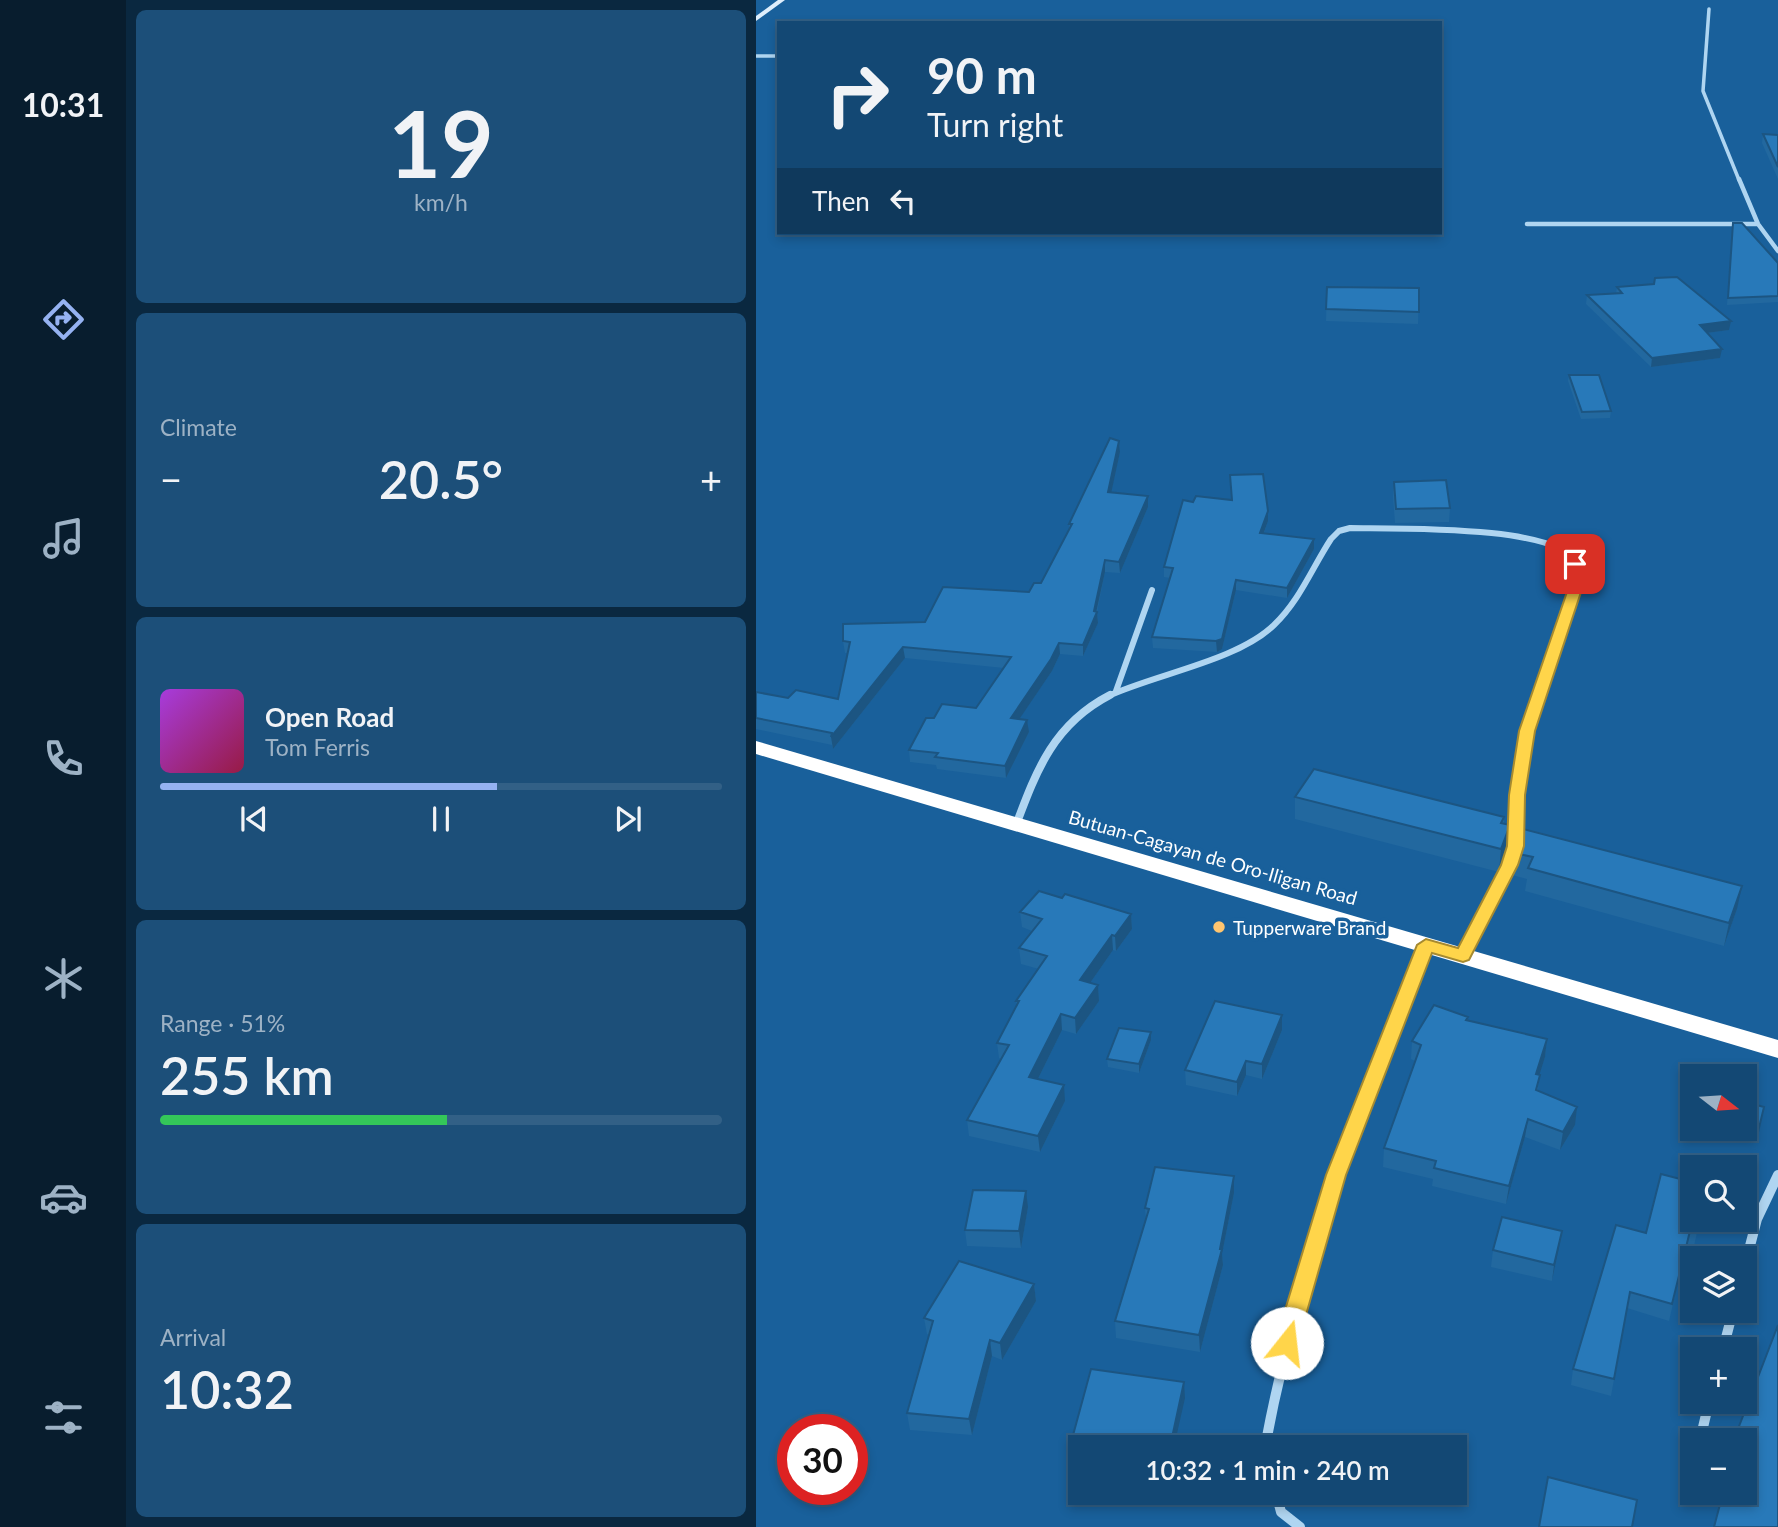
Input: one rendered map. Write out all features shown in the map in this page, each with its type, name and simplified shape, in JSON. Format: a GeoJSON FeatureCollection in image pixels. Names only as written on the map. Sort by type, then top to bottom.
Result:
{"type":"FeatureCollection","features":[{"type":"Feature","properties":{"kind":"highway","name":"Butuan-Cagayan de Oro-Iligan Road"},"geometry":{"type":"LineString","coordinates":[[756,747],[1778,1049]]}},
{"type":"Feature","properties":{"kind":"street"},"geometry":{"type":"LineString","coordinates":[[756,19],[782,0]]}},
{"type":"Feature","properties":{"kind":"street"},"geometry":{"type":"LineString","coordinates":[[1709,9],[1707,53],[1702,74],[1703,91],[1712,119],[1758,224],[1778,251]]}},
{"type":"Feature","properties":{"kind":"street"},"geometry":{"type":"LineString","coordinates":[[756,56],[777,56]]}},
{"type":"Feature","properties":{"kind":"street"},"geometry":{"type":"LineString","coordinates":[[1527,224],[1758,224]]}},
{"type":"Feature","properties":{"kind":"street"},"geometry":{"type":"LineString","coordinates":[[1016,825],[1030,790],[1061,730],[1090,706],[1116,691],[1192,665],[1260,636],[1281,615],[1339,531],[1377,529],[1511,536],[1547,541],[1570,553],[1575,564],[1576,586],[1527,731],[1517,795],[1515,846],[1510,865],[1463,956]]}},
{"type":"Feature","properties":{"kind":"street"},"geometry":{"type":"LineString","coordinates":[[1116,691],[1152,590]]}},
{"type":"Feature","properties":{"kind":"street"},"geometry":{"type":"LineString","coordinates":[[1267,1435],[1280,1366],[1336,1175],[1426,945]]}},
{"type":"Feature","properties":{"kind":"street"},"geometry":{"type":"LineString","coordinates":[[1750,1246],[1757,1219],[1778,1175]]}},
{"type":"Feature","properties":{"kind":"street"},"geometry":{"type":"LineString","coordinates":[[1279,1505],[1281,1512],[1300,1527]]}},
{"type":"Feature","properties":{"kind":"building"},"geometry":{"type":"Polygon","coordinates":[[[1763,134],[1778,135],[1778,167],[1763,134]]]}},
{"type":"Feature","properties":{"kind":"building"},"geometry":{"type":"Polygon","coordinates":[[[1733,223],[1742,223],[1778,263],[1778,296],[1728,298],[1733,223]]]}},
{"type":"Feature","properties":{"kind":"building"},"geometry":{"type":"Polygon","coordinates":[[[1677,277],[1731,321],[1700,325],[1722,349],[1652,358],[1587,295],[1622,293],[1617,287],[1654,284],[1655,278],[1677,277]]]}},
{"type":"Feature","properties":{"kind":"building"},"geometry":{"type":"Polygon","coordinates":[[[1327,287],[1419,288],[1419,312],[1326,309],[1327,287]]]}},
{"type":"Feature","properties":{"kind":"building"},"geometry":{"type":"Polygon","coordinates":[[[1569,375],[1599,375],[1611,411],[1582,412],[1569,375]]]}},
{"type":"Feature","properties":{"kind":"building"},"geometry":{"type":"Polygon","coordinates":[[[1110,438],[1119,441],[1108,492],[1148,496],[1119,562],[1105,560],[1094,611],[1097,612],[1083,645],[1059,643],[1011,718],[1027,720],[1005,766],[935,757],[938,753],[909,750],[926,718],[934,718],[942,704],[976,708],[1011,657],[903,647],[831,737],[832,733],[756,718],[756,692],[788,698],[796,690],[838,699],[850,642],[843,641],[843,624],[925,622],[943,587],[1029,592],[1034,583],[1041,583],[1072,524],[1069,524],[1110,438]]]}},
{"type":"Feature","properties":{"kind":"building"},"geometry":{"type":"Polygon","coordinates":[[[1263,474],[1268,511],[1260,533],[1314,539],[1287,588],[1236,580],[1222,639],[1216,641],[1152,637],[1173,568],[1164,567],[1183,500],[1193,502],[1196,496],[1232,500],[1230,475],[1263,474]]]}},
{"type":"Feature","properties":{"kind":"building"},"geometry":{"type":"Polygon","coordinates":[[[1446,480],[1450,508],[1396,509],[1394,482],[1446,480]]]}},
{"type":"Feature","properties":{"kind":"building"},"geometry":{"type":"Polygon","coordinates":[[[1314,769],[1504,817],[1501,823],[1510,825],[1501,849],[1295,797],[1314,769]]]}},
{"type":"Feature","properties":{"kind":"building"},"geometry":{"type":"Polygon","coordinates":[[[1523,829],[1742,886],[1729,923],[1528,868],[1533,857],[1514,853],[1523,829]]]}},
{"type":"Feature","properties":{"kind":"building"},"geometry":{"type":"Polygon","coordinates":[[[1039,891],[1062,898],[1065,894],[1131,914],[1115,936],[1112,935],[1080,980],[1098,985],[1075,1018],[1061,1014],[1029,1077],[1064,1085],[1038,1136],[967,1120],[1009,1045],[997,1043],[1019,1001],[1016,1001],[1047,956],[1019,948],[1042,919],[1020,912],[1039,891]]]}},
{"type":"Feature","properties":{"kind":"building"},"geometry":{"type":"Polygon","coordinates":[[[1215,1001],[1282,1015],[1262,1064],[1246,1061],[1237,1082],[1185,1070],[1215,1001]]]}},
{"type":"Feature","properties":{"kind":"building"},"geometry":{"type":"Polygon","coordinates":[[[1434,1005],[1468,1017],[1466,1020],[1547,1039],[1536,1074],[1540,1075],[1536,1090],[1577,1107],[1563,1132],[1528,1119],[1509,1186],[1434,1168],[1436,1161],[1384,1148],[1421,1045],[1412,1041],[1434,1005]]]}},
{"type":"Feature","properties":{"kind":"building"},"geometry":{"type":"Polygon","coordinates":[[[1119,1028],[1151,1032],[1139,1064],[1107,1059],[1119,1028]]]}},
{"type":"Feature","properties":{"kind":"building"},"geometry":{"type":"Polygon","coordinates":[[[1757,1105],[1764,1107],[1757,1132],[1757,1105]]]}},
{"type":"Feature","properties":{"kind":"building"},"geometry":{"type":"Polygon","coordinates":[[[1155,1167],[1234,1176],[1222,1249],[1199,1335],[1115,1321],[1149,1209],[1145,1208],[1155,1167]]]}},
{"type":"Feature","properties":{"kind":"building"},"geometry":{"type":"Polygon","coordinates":[[[1661,1174],[1680,1179],[1680,1232],[1690,1232],[1686,1246],[1680,1246],[1680,1272],[1672,1304],[1630,1292],[1614,1379],[1573,1369],[1616,1225],[1646,1233],[1661,1174]]]}},
{"type":"Feature","properties":{"kind":"building"},"geometry":{"type":"Polygon","coordinates":[[[973,1190],[1026,1191],[1019,1231],[965,1230],[973,1190]]]}},
{"type":"Feature","properties":{"kind":"building"},"geometry":{"type":"Polygon","coordinates":[[[1502,1217],[1562,1231],[1554,1265],[1493,1250],[1502,1217]]]}},
{"type":"Feature","properties":{"kind":"building"},"geometry":{"type":"Polygon","coordinates":[[[959,1261],[1034,1284],[1000,1343],[990,1340],[969,1419],[907,1413],[933,1321],[924,1318],[959,1261]]]}},
{"type":"Feature","properties":{"kind":"building"},"geometry":{"type":"Polygon","coordinates":[[[1778,1325],[1778,1527],[1714,1527],[1720,1505],[1757,1505],[1757,1428],[1738,1428],[1744,1414],[1757,1414],[1757,1380],[1778,1325]]]}},
{"type":"Feature","properties":{"kind":"building"},"geometry":{"type":"Polygon","coordinates":[[[1091,1369],[1184,1382],[1173,1435],[1073,1435],[1091,1369]]]}},
{"type":"Feature","properties":{"kind":"building"},"geometry":{"type":"Polygon","coordinates":[[[1548,1477],[1637,1500],[1632,1527],[1539,1527],[1548,1477]]]}},
{"type":"Feature","properties":{"kind":"place","name":"Tupperware Brand"},"geometry":{"type":"Point","coordinates":[1219,927]}},
{"type":"Feature","properties":{"kind":"route"},"geometry":{"type":"LineString","coordinates":[[1287,1343],[1336,1175],[1426,945],[1463,956],[1510,865],[1517,832],[1517,795],[1527,731],[1576,586],[1575,564]]}}]}
